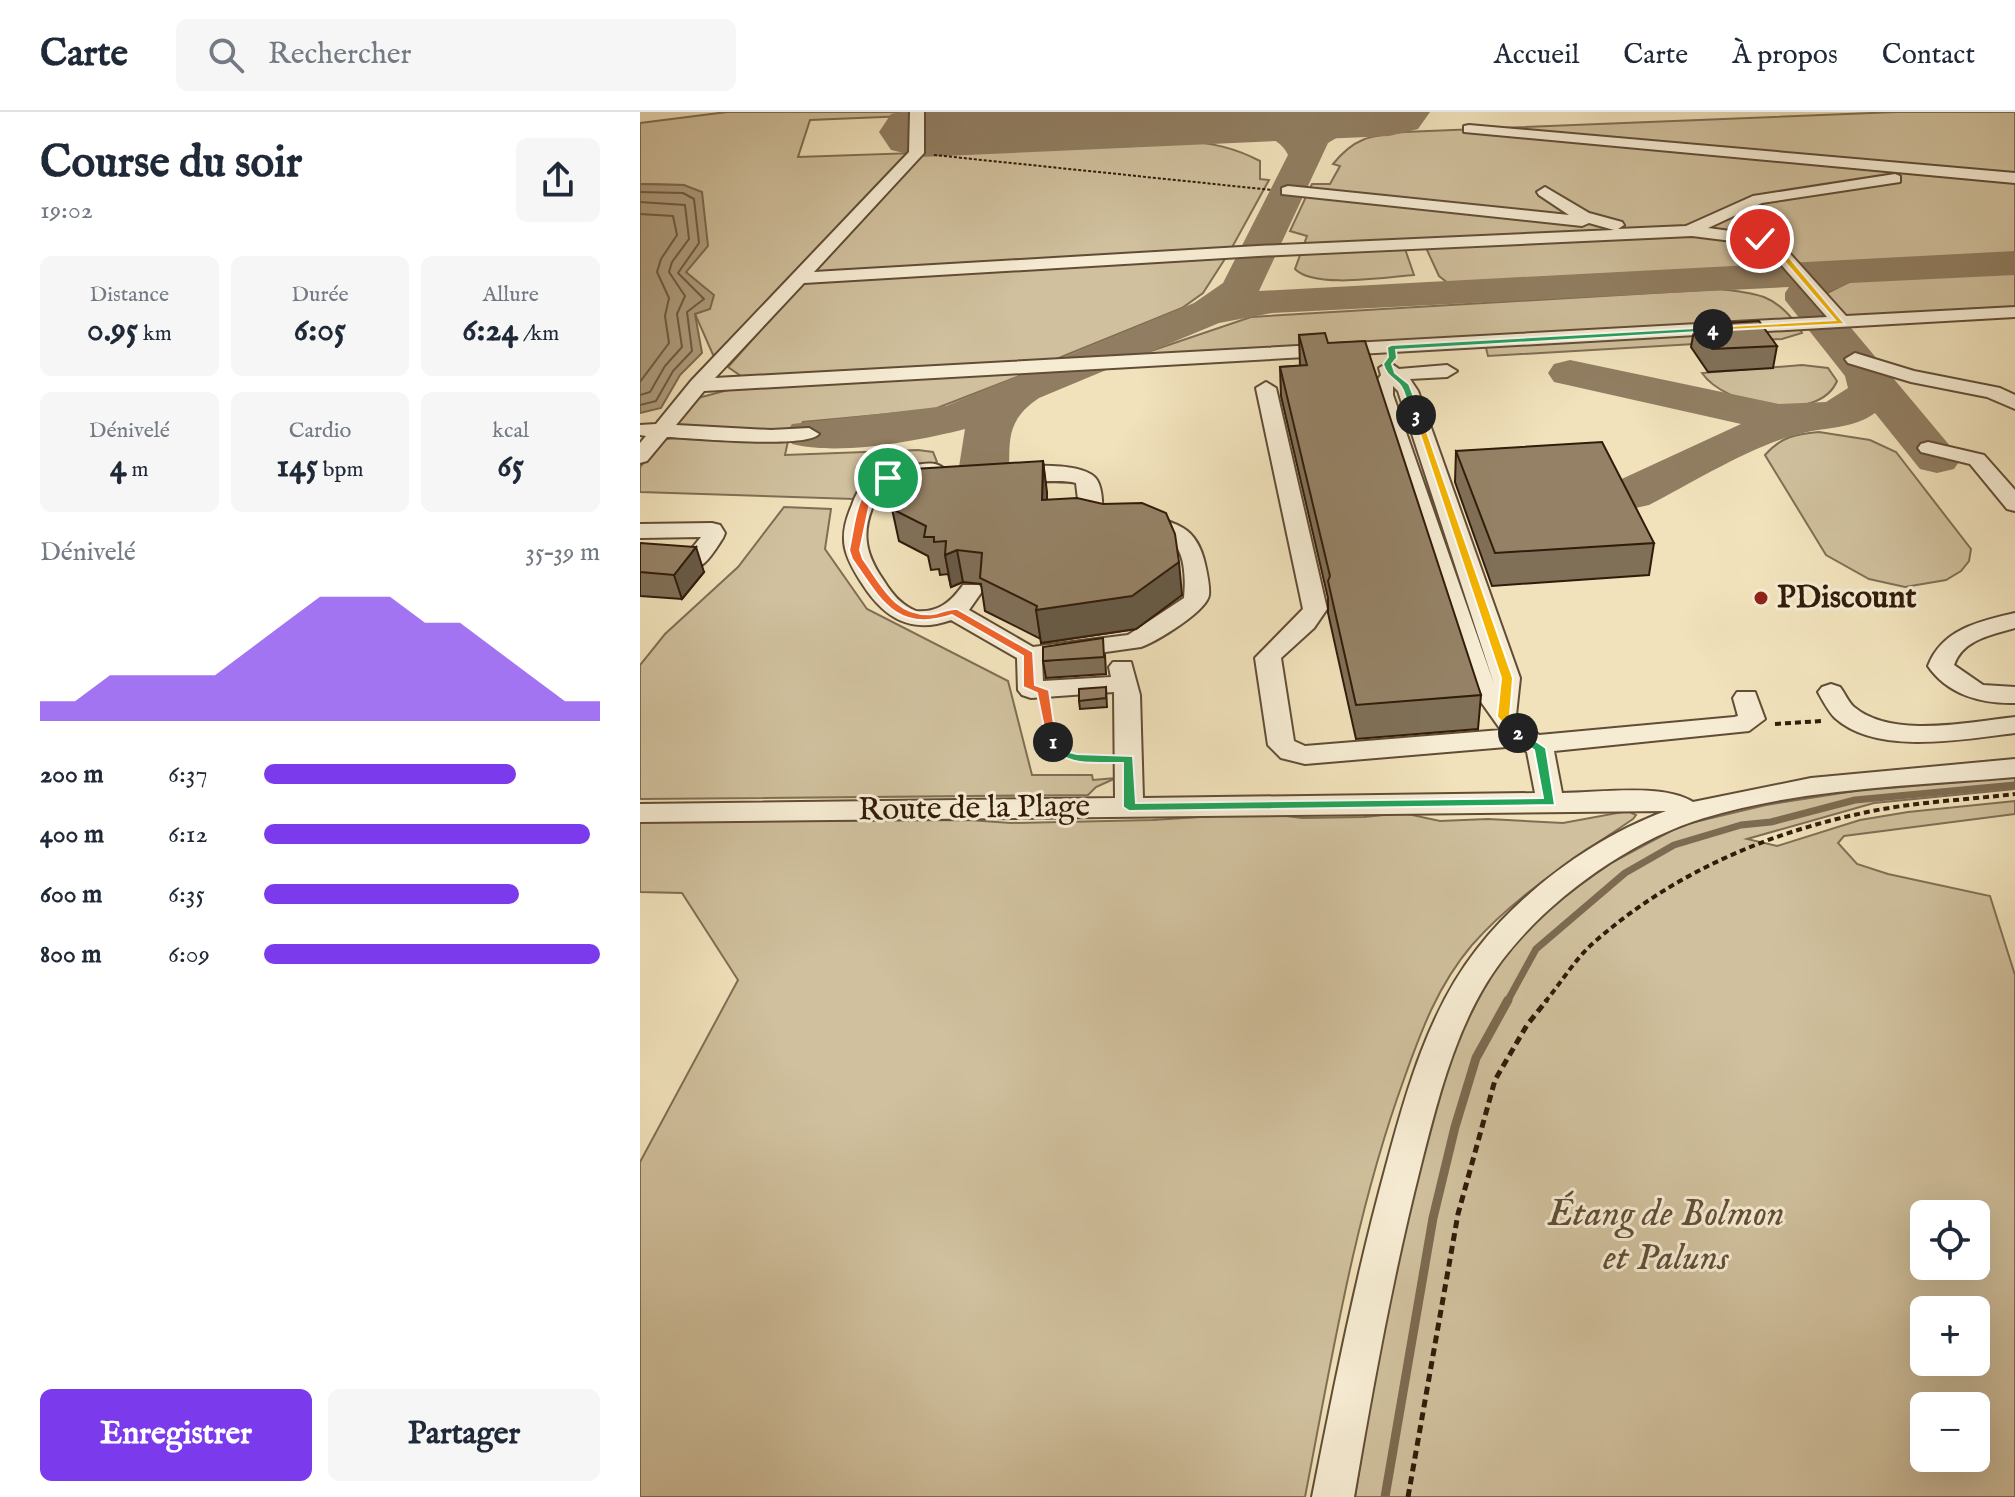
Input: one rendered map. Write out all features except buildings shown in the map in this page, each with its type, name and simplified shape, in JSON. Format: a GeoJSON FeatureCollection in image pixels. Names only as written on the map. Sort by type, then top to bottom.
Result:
{"type":"FeatureCollection","features":[{"type":"Feature","properties":{"kind":"street"},"geometry":{"type":"LineString","coordinates":[[640,457],[650,430],[698,385],[916,153],[917,112]]}},
{"type":"Feature","properties":{"kind":"street"},"geometry":{"type":"LineString","coordinates":[[1469,129],[2015,178]]}},
{"type":"Feature","properties":{"kind":"street"},"geometry":{"type":"LineString","coordinates":[[799,278],[1258,251],[1692,231],[1722,213],[1759,199],[1946,172],[2015,166]]}},
{"type":"Feature","properties":{"kind":"street"},"geometry":{"type":"LineString","coordinates":[[1288,191],[1769,241],[1842,322]]}},
{"type":"Feature","properties":{"kind":"street"},"geometry":{"type":"LineString","coordinates":[[1545,192],[1570,211],[1603,223]]}},
{"type":"Feature","properties":{"kind":"street"},"geometry":{"type":"LineString","coordinates":[[1390,362],[1842,322],[2015,312]]}},
{"type":"Feature","properties":{"kind":"street"},"geometry":{"type":"LineString","coordinates":[[698,385],[1367,349],[1372,356],[1390,362],[1447,371]]}},
{"type":"Feature","properties":{"kind":"street"},"geometry":{"type":"LineString","coordinates":[[1855,359],[1911,376],[1993,392],[2015,403]]}},
{"type":"Feature","properties":{"kind":"street"},"geometry":{"type":"LineString","coordinates":[[1390,362],[1408,391],[1507,678],[1503,717],[1543,754],[1550,802]]}},
{"type":"Feature","properties":{"kind":"street"},"geometry":{"type":"LineString","coordinates":[[1266,388],[1315,609],[1311,618],[1274,649],[1268,658],[1281,745],[1291,752],[1305,755],[1529,740],[1747,710]]}},
{"type":"Feature","properties":{"kind":"street"},"geometry":{"type":"LineString","coordinates":[[650,430],[771,436],[809,434]]}},
{"type":"Feature","properties":{"kind":"street"},"geometry":{"type":"LineString","coordinates":[[1928,448],[1977,459],[2015,504]]}},
{"type":"Feature","properties":{"kind":"street"},"geometry":{"type":"LineString","coordinates":[[957,471],[908,473],[874,485],[861,508],[854,550],[857,559],[892,607],[903,614],[934,617],[953,611],[967,600],[971,590]]}},
{"type":"Feature","properties":{"kind":"street"},"geometry":{"type":"LineString","coordinates":[[953,611],[1029,655],[1120,646],[1146,637],[1194,602],[1197,596],[1190,549],[1173,534],[1150,524],[1092,524],[1089,484],[1077,475],[981,473]]}},
{"type":"Feature","properties":{"kind":"street"},"geometry":{"type":"LineString","coordinates":[[640,531],[712,530],[712,538],[691,564]]}},
{"type":"Feature","properties":{"kind":"street"},"geometry":{"type":"LineString","coordinates":[[2015,620],[1958,639],[1944,651],[1941,666],[1956,682],[1978,693],[1997,697],[2015,695]]}},
{"type":"Feature","properties":{"kind":"street"},"geometry":{"type":"LineString","coordinates":[[1120,646],[1129,759],[1129,807]]}},
{"type":"Feature","properties":{"kind":"street"},"geometry":{"type":"LineString","coordinates":[[1029,655],[1029,687],[1043,690],[1124,684]]}},
{"type":"Feature","properties":{"kind":"street"},"geometry":{"type":"LineString","coordinates":[[1831,692],[1845,713],[1877,729],[1903,732],[2015,725]]}},
{"type":"Feature","properties":{"kind":"street","name":"Route de la Plage"},"geometry":{"type":"LineString","coordinates":[[1333,1497],[1363,1335],[1416,1119],[1444,1034],[1471,981],[1506,934],[1558,887],[1613,850],[1689,813],[1822,785],[2015,768]]}},
{"type":"Feature","properties":{"kind":"street","name":"Route de la Plage"},"geometry":{"type":"LineString","coordinates":[[640,813],[1660,801],[1674,803],[1689,813]]}},
{"type":"Feature","properties":{"kind":"path"},"geometry":{"type":"LineString","coordinates":[[916,153],[1288,191]]}},
{"type":"Feature","properties":{"kind":"path"},"geometry":{"type":"LineString","coordinates":[[1043,690],[1051,739],[1064,755],[1092,761],[1129,759]]}},
{"type":"Feature","properties":{"kind":"path"},"geometry":{"type":"LineString","coordinates":[[1747,710],[1770,724],[1854,719]]}},
{"type":"Feature","properties":{"kind":"path"},"geometry":{"type":"LineString","coordinates":[[1408,1497],[1458,1214],[1495,1080],[1527,1025],[1589,947],[1632,912],[1695,870],[1781,834],[1865,812],[2015,794]]}},
{"type":"Feature","properties":{"kind":"green space"},"geometry":{"type":"Polygon","coordinates":[[[727,112],[908,112],[907,116],[810,120],[798,157],[913,153],[878,184],[714,357],[695,314],[686,272],[684,185],[640,184],[640,123],[727,112]]]}},
{"type":"Feature","properties":{"kind":"green space"},"geometry":{"type":"Polygon","coordinates":[[[1896,112],[2015,112],[2015,253],[1448,283],[1439,276],[1427,250],[1429,248],[1425,245],[1404,246],[1414,275],[1334,280],[1318,279],[1295,269],[1307,236],[1290,231],[1312,184],[1330,184],[1340,166],[1333,164],[1349,148],[1364,139],[1404,132],[1896,112]]]}},
{"type":"Feature","properties":{"kind":"green space"},"geometry":{"type":"Polygon","coordinates":[[[1184,141],[1224,147],[1251,156],[1260,161],[1260,179],[1269,180],[1203,293],[1182,308],[1049,362],[764,377],[741,376],[728,367],[920,153],[1184,141]]]}},
{"type":"Feature","properties":{"kind":"green space"},"geometry":{"type":"Polygon","coordinates":[[[2015,272],[2015,308],[1844,318],[1827,293],[1851,281],[2015,272]]]}},
{"type":"Feature","properties":{"kind":"green space"},"geometry":{"type":"Polygon","coordinates":[[[1720,289],[1761,296],[1778,305],[1794,321],[1133,357],[1251,317],[1720,289]]]}},
{"type":"Feature","properties":{"kind":"green space"},"geometry":{"type":"Polygon","coordinates":[[[1799,327],[1802,333],[1782,339],[1488,356],[1485,344],[1799,327]]]}},
{"type":"Feature","properties":{"kind":"green space"},"geometry":{"type":"Polygon","coordinates":[[[1802,365],[1828,368],[1837,381],[1827,394],[1812,403],[1792,406],[1771,406],[1730,395],[1702,373],[1802,365]]]}},
{"type":"Feature","properties":{"kind":"green space"},"geometry":{"type":"Polygon","coordinates":[[[1027,373],[932,410],[803,422],[795,433],[678,426],[675,421],[698,398],[739,387],[1027,373]]]}},
{"type":"Feature","properties":{"kind":"green space"},"geometry":{"type":"Polygon","coordinates":[[[1819,432],[1870,440],[1896,452],[1971,549],[1969,561],[1961,571],[1946,580],[1905,587],[1869,579],[1826,555],[1765,455],[1789,438],[1819,432]]]}},
{"type":"Feature","properties":{"kind":"green space"},"geometry":{"type":"Polygon","coordinates":[[[677,437],[788,441],[785,455],[918,450],[933,452],[937,462],[865,486],[854,499],[640,492],[640,467],[663,440],[677,437]]]}},
{"type":"Feature","properties":{"kind":"green space"},"geometry":{"type":"Polygon","coordinates":[[[784,507],[831,509],[825,549],[867,609],[1008,681],[1032,775],[1092,775],[1093,780],[1116,778],[1096,787],[1088,795],[640,799],[640,665],[665,634],[738,567],[784,507]]]}},
{"type":"Feature","properties":{"kind":"green space","name":"Étang de Bolmon et Paluns"},"geometry":{"type":"Polygon","coordinates":[[[2015,777],[2015,789],[1874,803],[1747,839],[1777,846],[1860,820],[2015,801],[2015,814],[1844,836],[1838,843],[1857,864],[1888,874],[1990,896],[2015,975],[2015,1497],[1355,1497],[1390,1280],[1438,1096],[1470,1009],[1499,961],[1551,906],[1609,864],[1682,825],[1766,805],[1861,790],[2015,777]]]}},
{"type":"Feature","properties":{"kind":"green space"},"geometry":{"type":"Polygon","coordinates":[[[1628,811],[1636,815],[1633,819],[1548,877],[1490,926],[1460,960],[1432,1009],[1387,1130],[1358,1234],[1305,1497],[640,1497],[640,1162],[738,980],[682,893],[640,892],[640,821],[968,820],[1011,823],[1153,820],[1261,813],[1302,818],[1403,813],[1440,821],[1488,819],[1563,823],[1628,811]]]}},
{"type":"Feature","properties":{"kind":"water"},"geometry":{"type":"Polygon","coordinates":[[[640,184],[684,185],[702,192],[708,246],[686,272],[714,295],[710,309],[695,314],[702,353],[680,375],[661,408],[640,413],[640,184]]]}},
{"type":"Feature","properties":{"kind":"waterway"},"geometry":{"type":"LineString","coordinates":[[1507,1002],[1536,949],[1625,873],[1674,845],[1741,825],[1771,822],[1855,800],[2015,785]]}},
{"type":"Feature","properties":{"kind":"waterway"},"geometry":{"type":"LineString","coordinates":[[1385,1497],[1433,1218],[1455,1127],[1476,1058],[1508,1000]]}},
{"type":"Feature","properties":{"kind":"taxiway"},"geometry":{"type":"LineString","coordinates":[[970,112],[997,120],[1052,126]]}},
{"type":"Feature","properties":{"kind":"taxiway"},"geometry":{"type":"LineString","coordinates":[[1209,312],[1235,295],[1242,286],[1326,112]]}},
{"type":"Feature","properties":{"kind":"taxiway"},"geometry":{"type":"LineString","coordinates":[[1313,139],[1321,131],[1342,121],[1399,112]]}},
{"type":"Feature","properties":{"kind":"taxiway"},"geometry":{"type":"LineString","coordinates":[[1188,120],[1236,122],[1273,128],[1289,134],[1300,143],[1305,155]]}},
{"type":"Feature","properties":{"kind":"taxiway"},"geometry":{"type":"LineString","coordinates":[[1209,312],[1272,301],[2015,263]]}},
{"type":"Feature","properties":{"kind":"taxiway"},"geometry":{"type":"LineString","coordinates":[[1841,273],[1812,283],[1805,293],[1806,300],[1867,374]]}},
{"type":"Feature","properties":{"kind":"taxiway"},"geometry":{"type":"LineString","coordinates":[[1008,398],[1023,388],[1209,312]]}},
{"type":"Feature","properties":{"kind":"taxiway"},"geometry":{"type":"LineString","coordinates":[[1570,373],[1779,418],[1804,419],[1831,416],[1864,399],[1871,389],[1867,374]]}},
{"type":"Feature","properties":{"kind":"taxiway"},"geometry":{"type":"LineString","coordinates":[[1867,374],[1937,459]]}},
{"type":"Feature","properties":{"kind":"taxiway"},"geometry":{"type":"LineString","coordinates":[[809,434],[936,422],[960,417],[1008,398]]}},
{"type":"Feature","properties":{"kind":"taxiway"},"geometry":{"type":"LineString","coordinates":[[980,492],[990,420],[1008,398]]}},
{"type":"Feature","properties":{"kind":"taxiway"},"geometry":{"type":"LineString","coordinates":[[1631,494],[1748,437],[1797,419]]}},
{"type":"Feature","properties":{"kind":"runway"},"geometry":{"type":"LineString","coordinates":[[921,132],[1389,112]]}},
{"type":"Feature","properties":{"kind":"place","name":"PDiscount"},"geometry":{"type":"Point","coordinates":[1761,598]}},
{"type":"Feature","properties":{"kind":"route"},"geometry":{"type":"LineString","coordinates":[[888,478],[874,485],[867,493],[861,508],[854,550],[857,559],[892,607],[919,618],[953,611],[1029,655],[1029,687],[1034,691],[1043,690],[1051,739],[1056,747],[1064,755],[1092,761],[1129,759],[1129,807],[1550,802],[1540,748],[1523,737],[1503,717],[1507,678],[1408,391],[1391,375],[1387,364],[1392,358],[1391,347],[1842,322],[1780,251],[1769,241],[1760,239]]}}]}
